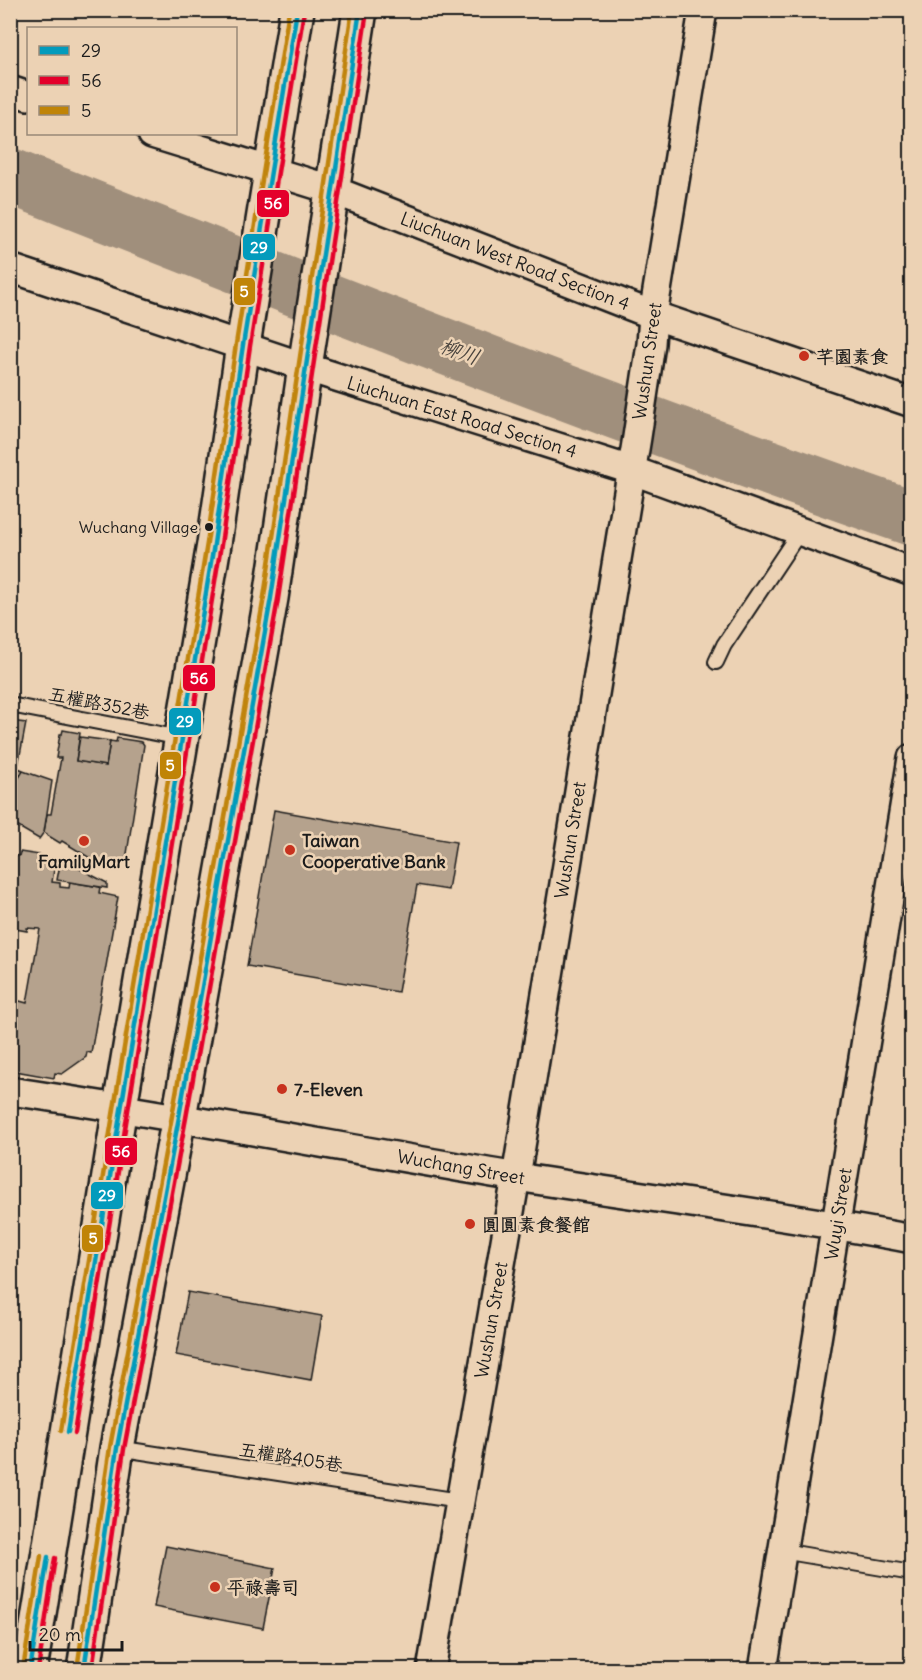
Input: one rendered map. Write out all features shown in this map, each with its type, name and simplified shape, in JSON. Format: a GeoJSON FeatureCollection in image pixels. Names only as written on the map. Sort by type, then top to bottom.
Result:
{"type":"FeatureCollection","features":[{"type":"Feature","properties":{"kind":"main road"},"geometry":{"type":"LineString","coordinates":[[30,1670],[120,1107],[214,544],[243,345],[297,10]]}},
{"type":"Feature","properties":{"kind":"main road"},"geometry":{"type":"LineString","coordinates":[[84,1670],[117,1448],[179,1117],[271,598],[360,10]]}},
{"type":"Feature","properties":{"kind":"street","name":"Wushun Street"},"geometry":{"type":"LineString","coordinates":[[431,1670],[516,1176],[637,437],[653,315],[704,10]]}},
{"type":"Feature","properties":{"kind":"street"},"geometry":{"type":"LineString","coordinates":[[10,90],[27,96]]}},
{"type":"Feature","properties":{"kind":"street","name":"Liuchuan West Road Section 4"},"geometry":{"type":"LineString","coordinates":[[155,135],[333,190],[653,315],[912,403]]}},
{"type":"Feature","properties":{"kind":"street","name":"Liuchuan East Road Section 4"},"geometry":{"type":"LineString","coordinates":[[10,268],[305,367],[631,470],[912,572]]}},
{"type":"Feature","properties":{"kind":"street","name":"Wuyi Street"},"geometry":{"type":"LineString","coordinates":[[763,1670],[912,758]]}},
{"type":"Feature","properties":{"kind":"street","name":"Wuchang Street"},"geometry":{"type":"LineString","coordinates":[[10,1091],[120,1107],[516,1176],[836,1225],[912,1239]]}},
{"type":"Feature","properties":{"kind":"lane"},"geometry":{"type":"LineString","coordinates":[[716,662],[724,645],[800,531]]}},
{"type":"Feature","properties":{"kind":"lane","name":"五權路352巷"},"geometry":{"type":"LineString","coordinates":[[10,705],[181,738]]}},
{"type":"Feature","properties":{"kind":"lane","name":"五權路405巷"},"geometry":{"type":"LineString","coordinates":[[117,1448],[459,1501]]}},
{"type":"Feature","properties":{"kind":"lane"},"geometry":{"type":"LineString","coordinates":[[782,1551],[912,1573]]}},
{"type":"Feature","properties":{"kind":"building"},"geometry":{"type":"Polygon","coordinates":[[[10,721],[26,723],[17,771],[10,769],[10,721]]]}},
{"type":"Feature","properties":{"kind":"building"},"geometry":{"type":"Polygon","coordinates":[[[63,730],[80,733],[76,761],[106,766],[110,741],[116,742],[117,738],[142,742],[144,745],[126,860],[108,869],[44,832],[47,814],[51,814],[61,758],[56,758],[60,734],[63,730]]]}},
{"type":"Feature","properties":{"kind":"building"},"geometry":{"type":"Polygon","coordinates":[[[80,737],[110,741],[106,766],[76,761],[80,737]]]}},
{"type":"Feature","properties":{"kind":"building"},"geometry":{"type":"Polygon","coordinates":[[[18,768],[23,770],[15,784],[10,782],[10,769],[17,771],[18,768]]]}},
{"type":"Feature","properties":{"kind":"building"},"geometry":{"type":"Polygon","coordinates":[[[23,771],[52,781],[44,832],[39,839],[10,822],[10,792],[23,771]]]}},
{"type":"Feature","properties":{"kind":"building"},"geometry":{"type":"Polygon","coordinates":[[[274,810],[456,842],[448,890],[417,885],[398,992],[247,966],[274,810]]]}},
{"type":"Feature","properties":{"kind":"building"},"geometry":{"type":"Polygon","coordinates":[[[20,852],[40,855],[39,860],[55,863],[52,882],[60,883],[60,887],[69,888],[70,882],[100,887],[99,893],[118,897],[91,1053],[87,1052],[86,1057],[62,1074],[55,1073],[54,1078],[10,1070],[10,997],[27,1003],[40,929],[27,928],[27,931],[10,928],[10,855],[19,856],[20,852]]]}},
{"type":"Feature","properties":{"kind":"building"},"geometry":{"type":"Polygon","coordinates":[[[61,859],[107,883],[107,888],[57,880],[61,859]]]}},
{"type":"Feature","properties":{"kind":"building"},"geometry":{"type":"Polygon","coordinates":[[[188,1292],[322,1316],[311,1380],[176,1355],[188,1292]]]}},
{"type":"Feature","properties":{"kind":"building","name":"平祿壽司"},"geometry":{"type":"Polygon","coordinates":[[[166,1546],[275,1568],[263,1628],[154,1607],[166,1546]]]}},
{"type":"Feature","properties":{"kind":"waterway","name":"柳川"},"geometry":{"type":"LineString","coordinates":[[10,176],[572,395],[912,518]]}},
{"type":"Feature","properties":{"kind":"transit line","name":"5"},"geometry":{"type":"LineString","coordinates":[[61,1431],[207,543],[289,10]]}},
{"type":"Feature","properties":{"kind":"transit line","name":"29"},"geometry":{"type":"LineString","coordinates":[[68,1432],[214,544],[243,345],[297,10]]}},
{"type":"Feature","properties":{"kind":"transit line","name":"5"},"geometry":{"type":"LineString","coordinates":[[77,1669],[110,1447],[172,1116],[264,597],[352,10]]}},
{"type":"Feature","properties":{"kind":"transit line","name":"29"},"geometry":{"type":"LineString","coordinates":[[84,1670],[117,1448],[179,1117],[271,598],[360,10]]}},
{"type":"Feature","properties":{"kind":"transit line","name":"56"},"geometry":{"type":"LineString","coordinates":[[75,1433],[221,545],[250,346],[304,11]]}},
{"type":"Feature","properties":{"kind":"transit line","name":"56"},"geometry":{"type":"LineString","coordinates":[[92,1670],[124,1449],[186,1118],[278,599],[367,11]]}},
{"type":"Feature","properties":{"kind":"transit line","name":"5"},"geometry":{"type":"LineString","coordinates":[[23,1669],[41,1556]]}},
{"type":"Feature","properties":{"kind":"transit line","name":"29"},"geometry":{"type":"LineString","coordinates":[[30,1670],[48,1557]]}},
{"type":"Feature","properties":{"kind":"transit line","name":"56"},"geometry":{"type":"LineString","coordinates":[[38,1670],[55,1558]]}},
{"type":"Feature","properties":{"kind":"place","name":"芊園素食"},"geometry":{"type":"Point","coordinates":[804,356]}},
{"type":"Feature","properties":{"kind":"place","name":"Wuchang Village"},"geometry":{"type":"Point","coordinates":[209,527]}},
{"type":"Feature","properties":{"kind":"place","name":"FamilyMart"},"geometry":{"type":"Point","coordinates":[84,841]}},
{"type":"Feature","properties":{"kind":"place","name":"Taiwan Cooperative Bank"},"geometry":{"type":"Point","coordinates":[290,850]}},
{"type":"Feature","properties":{"kind":"place","name":"7-Eleven"},"geometry":{"type":"Point","coordinates":[282,1089]}},
{"type":"Feature","properties":{"kind":"place","name":"圓圓素食餐館"},"geometry":{"type":"Point","coordinates":[470,1224]}},
{"type":"Feature","properties":{"kind":"place","name":"平祿壽司"},"geometry":{"type":"Point","coordinates":[215,1587]}}]}
